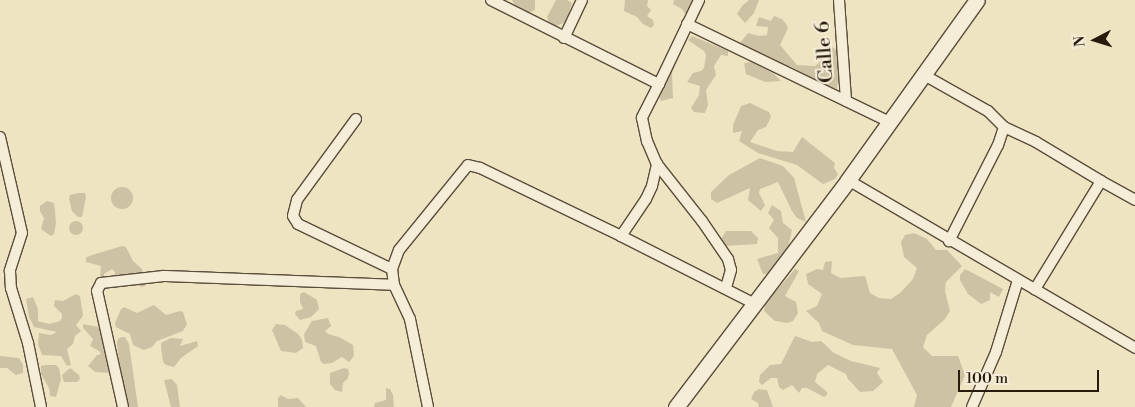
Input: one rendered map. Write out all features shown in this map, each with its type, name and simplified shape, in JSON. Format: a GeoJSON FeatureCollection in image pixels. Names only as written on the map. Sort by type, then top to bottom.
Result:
{"type":"FeatureCollection","features":[{"type":"Feature","properties":{"kind":"street"},"geometry":{"type":"LineString","coordinates":[[491,0],[658,84]]}},
{"type":"Feature","properties":{"kind":"street"},"geometry":{"type":"LineString","coordinates":[[564,38],[582,0]]}},
{"type":"Feature","properties":{"kind":"street"},"geometry":{"type":"LineString","coordinates":[[699,0],[642,118],[647,141],[657,164],[702,221],[728,258],[731,270],[726,288]]}},
{"type":"Feature","properties":{"kind":"street","name":"Calle 6"},"geometry":{"type":"LineString","coordinates":[[840,0],[846,101]]}},
{"type":"Feature","properties":{"kind":"street"},"geometry":{"type":"LineString","coordinates":[[676,407],[848,180],[977,0]]}},
{"type":"Feature","properties":{"kind":"street"},"geometry":{"type":"LineString","coordinates":[[687,24],[890,122]]}},
{"type":"Feature","properties":{"kind":"street"},"geometry":{"type":"LineString","coordinates":[[924,75],[988,111],[1004,127],[1036,142],[1135,200]]}},
{"type":"Feature","properties":{"kind":"street"},"geometry":{"type":"LineString","coordinates":[[356,119],[297,200],[293,216],[298,224],[392,269]]}},
{"type":"Feature","properties":{"kind":"street"},"geometry":{"type":"LineString","coordinates":[[949,241],[998,145],[1004,127]]}},
{"type":"Feature","properties":{"kind":"street"},"geometry":{"type":"LineString","coordinates":[[0,137],[22,226],[22,233],[10,271],[11,288],[28,343],[40,407]]}},
{"type":"Feature","properties":{"kind":"street"},"geometry":{"type":"LineString","coordinates":[[621,236],[646,199],[652,186],[657,164]]}},
{"type":"Feature","properties":{"kind":"street"},"geometry":{"type":"LineString","coordinates":[[428,407],[410,319],[394,285],[392,269],[399,250],[468,165],[480,168],[621,236],[755,304]]}},
{"type":"Feature","properties":{"kind":"street"},"geometry":{"type":"LineString","coordinates":[[848,180],[949,241],[1134,344]]}},
{"type":"Feature","properties":{"kind":"street"},"geometry":{"type":"LineString","coordinates":[[1035,289],[1101,181]]}},
{"type":"Feature","properties":{"kind":"street"},"geometry":{"type":"LineString","coordinates":[[123,407],[97,291],[101,283],[164,276],[394,285]]}},
{"type":"Feature","properties":{"kind":"street"},"geometry":{"type":"LineString","coordinates":[[972,407],[996,352],[1018,280]]}},
{"type":"Feature","properties":{"kind":"shaded area"},"geometry":{"type":"Polygon","coordinates":[[[512,0],[535,0],[535,10],[526,14],[518,12],[512,0]]]}},
{"type":"Feature","properties":{"kind":"shaded area"},"geometry":{"type":"Polygon","coordinates":[[[556,0],[567,0],[572,3],[566,22],[551,28],[547,17],[556,0]]]}},
{"type":"Feature","properties":{"kind":"shaded area"},"geometry":{"type":"Polygon","coordinates":[[[625,0],[648,0],[647,6],[651,10],[647,16],[653,20],[654,25],[651,28],[643,24],[637,17],[624,11],[625,0]]]}},
{"type":"Feature","properties":{"kind":"shaded area"},"geometry":{"type":"Polygon","coordinates":[[[674,0],[692,0],[692,6],[685,14],[682,9],[673,4],[674,0]]]}},
{"type":"Feature","properties":{"kind":"shaded area"},"geometry":{"type":"Polygon","coordinates":[[[749,0],[759,0],[754,13],[745,23],[737,14],[749,0]]]}},
{"type":"Feature","properties":{"kind":"shaded area"},"geometry":{"type":"Polygon","coordinates":[[[774,16],[782,19],[788,28],[780,45],[797,65],[815,66],[820,62],[823,53],[833,47],[840,55],[837,89],[820,83],[790,66],[786,77],[779,72],[773,59],[758,59],[741,50],[740,43],[748,33],[759,36],[767,35],[768,27],[756,26],[759,17],[771,21],[774,16]]]}},
{"type":"Feature","properties":{"kind":"shaded area"},"geometry":{"type":"Polygon","coordinates":[[[692,36],[728,51],[728,56],[721,55],[714,66],[716,75],[706,90],[708,105],[705,113],[694,112],[691,108],[699,95],[700,86],[687,82],[693,73],[704,68],[706,55],[704,51],[688,40],[692,36]]]}},
{"type":"Feature","properties":{"kind":"shaded area"},"geometry":{"type":"Polygon","coordinates":[[[683,45],[672,73],[673,98],[661,101],[659,97],[667,81],[674,46],[683,45]]]}},
{"type":"Feature","properties":{"kind":"shaded area"},"geometry":{"type":"Polygon","coordinates":[[[751,62],[773,73],[781,81],[765,82],[746,74],[744,63],[751,62]]]}},
{"type":"Feature","properties":{"kind":"shaded area"},"geometry":{"type":"Polygon","coordinates":[[[750,103],[769,112],[771,117],[766,127],[758,130],[750,142],[777,151],[793,152],[802,137],[835,163],[834,168],[838,174],[835,179],[823,184],[797,165],[758,153],[739,141],[742,131],[733,133],[733,125],[741,106],[750,103]]]}},
{"type":"Feature","properties":{"kind":"shaded area"},"geometry":{"type":"Polygon","coordinates":[[[760,158],[783,166],[794,178],[806,222],[797,218],[792,211],[778,182],[760,189],[759,193],[765,205],[761,211],[748,200],[750,188],[717,203],[711,199],[711,192],[729,175],[760,158]]]}},
{"type":"Feature","properties":{"kind":"shaded area"},"geometry":{"type":"Polygon","coordinates":[[[118,187],[126,187],[133,194],[133,202],[126,209],[118,209],[111,202],[111,194],[118,187]]]}},
{"type":"Feature","properties":{"kind":"shaded area"},"geometry":{"type":"Polygon","coordinates":[[[85,193],[86,197],[82,217],[78,217],[72,211],[69,199],[70,195],[85,193]]]}},
{"type":"Feature","properties":{"kind":"shaded area"},"geometry":{"type":"Polygon","coordinates":[[[47,201],[54,203],[55,211],[56,223],[54,234],[51,236],[41,229],[44,218],[40,211],[40,206],[47,201]]]}},
{"type":"Feature","properties":{"kind":"shaded area"},"geometry":{"type":"Polygon","coordinates":[[[772,205],[781,211],[783,223],[792,230],[787,252],[771,273],[763,274],[757,259],[778,253],[778,238],[769,228],[774,220],[768,213],[772,205]]]}},
{"type":"Feature","properties":{"kind":"shaded area"},"geometry":{"type":"Polygon","coordinates":[[[73,221],[79,221],[83,228],[79,235],[73,235],[69,231],[69,225],[73,221]]]}},
{"type":"Feature","properties":{"kind":"shaded area"},"geometry":{"type":"Polygon","coordinates":[[[726,231],[751,231],[758,238],[757,244],[724,246],[721,239],[726,231]]]}},
{"type":"Feature","properties":{"kind":"shaded area"},"geometry":{"type":"Polygon","coordinates":[[[914,233],[927,239],[936,250],[947,250],[962,266],[946,282],[945,291],[950,311],[945,319],[927,335],[923,347],[932,356],[958,356],[965,375],[951,407],[914,407],[917,395],[892,349],[853,345],[822,331],[819,323],[806,311],[817,306],[822,294],[808,284],[806,274],[817,269],[823,270],[825,262],[832,261],[831,273],[840,278],[865,276],[870,293],[879,298],[891,299],[900,293],[913,279],[917,268],[904,257],[901,242],[905,235],[914,233]]]}},
{"type":"Feature","properties":{"kind":"shaded area"},"geometry":{"type":"Polygon","coordinates":[[[122,246],[126,247],[133,261],[142,269],[146,285],[143,287],[115,280],[115,272],[112,269],[104,274],[104,278],[100,278],[101,266],[86,262],[86,258],[89,256],[122,246]]]}},
{"type":"Feature","properties":{"kind":"shaded area"},"geometry":{"type":"Polygon","coordinates":[[[795,269],[799,271],[785,296],[796,302],[798,313],[793,321],[787,323],[775,321],[764,311],[765,304],[795,269]]]}},
{"type":"Feature","properties":{"kind":"shaded area"},"geometry":{"type":"Polygon","coordinates":[[[965,269],[1003,289],[999,297],[990,292],[990,300],[981,304],[968,294],[960,280],[960,275],[965,269]]]}},
{"type":"Feature","properties":{"kind":"shaded area"},"geometry":{"type":"Polygon","coordinates":[[[304,292],[317,300],[319,309],[311,317],[300,320],[295,314],[296,311],[303,309],[300,302],[300,294],[304,292]]]}},
{"type":"Feature","properties":{"kind":"shaded area"},"geometry":{"type":"Polygon","coordinates":[[[76,294],[80,296],[83,316],[76,325],[81,331],[75,336],[73,344],[67,349],[71,365],[67,366],[61,356],[42,355],[38,344],[39,333],[51,335],[57,332],[34,327],[29,317],[26,299],[33,297],[38,309],[38,321],[49,324],[60,321],[62,318],[62,314],[54,306],[55,300],[63,301],[76,294]]]}},
{"type":"Feature","properties":{"kind":"shaded area"},"geometry":{"type":"Polygon","coordinates":[[[154,305],[166,315],[180,311],[183,312],[187,324],[183,331],[157,341],[152,347],[144,350],[133,345],[130,334],[116,327],[115,323],[121,309],[124,307],[137,313],[154,305]]]}},
{"type":"Feature","properties":{"kind":"shaded area"},"geometry":{"type":"Polygon","coordinates":[[[328,318],[331,326],[325,331],[353,345],[354,356],[349,362],[342,357],[332,363],[324,364],[321,362],[316,346],[305,342],[304,334],[312,321],[328,318]]]}},
{"type":"Feature","properties":{"kind":"shaded area"},"geometry":{"type":"Polygon","coordinates":[[[83,324],[98,327],[115,344],[110,373],[95,372],[88,366],[97,355],[101,354],[90,346],[93,339],[83,328],[83,324]]]}},
{"type":"Feature","properties":{"kind":"shaded area"},"geometry":{"type":"Polygon","coordinates":[[[276,324],[285,325],[298,334],[302,340],[303,348],[296,353],[281,351],[272,330],[276,324]]]}},
{"type":"Feature","properties":{"kind":"shaded area"},"geometry":{"type":"Polygon","coordinates":[[[795,336],[812,342],[821,341],[834,353],[851,361],[880,368],[877,373],[883,382],[873,391],[860,392],[846,374],[828,365],[817,374],[815,382],[827,392],[827,395],[824,397],[807,388],[802,388],[799,393],[792,385],[783,390],[779,387],[777,378],[771,378],[762,385],[759,382],[760,375],[770,365],[781,364],[795,336]]]}},
{"type":"Feature","properties":{"kind":"shaded area"},"geometry":{"type":"Polygon","coordinates":[[[125,337],[129,344],[138,407],[127,407],[122,389],[117,343],[118,339],[125,337]]]}},
{"type":"Feature","properties":{"kind":"shaded area"},"geometry":{"type":"Polygon","coordinates":[[[171,338],[183,339],[180,346],[197,341],[198,346],[181,358],[174,367],[163,362],[161,347],[161,343],[171,338]]]}},
{"type":"Feature","properties":{"kind":"shaded area"},"geometry":{"type":"Polygon","coordinates":[[[0,356],[19,358],[23,365],[23,373],[16,375],[7,368],[0,368],[0,356]]]}},
{"type":"Feature","properties":{"kind":"shaded area"},"geometry":{"type":"Polygon","coordinates":[[[56,365],[59,368],[61,379],[56,397],[50,396],[49,388],[41,374],[41,366],[56,365]]]}},
{"type":"Feature","properties":{"kind":"shaded area"},"geometry":{"type":"Polygon","coordinates":[[[70,368],[79,375],[80,379],[77,382],[64,382],[62,375],[70,368]]]}},
{"type":"Feature","properties":{"kind":"shaded area"},"geometry":{"type":"Polygon","coordinates":[[[344,368],[348,369],[349,373],[348,378],[343,383],[342,392],[335,390],[330,384],[330,373],[344,368]]]}},
{"type":"Feature","properties":{"kind":"shaded area"},"geometry":{"type":"Polygon","coordinates":[[[172,379],[177,385],[180,407],[171,407],[164,380],[172,379]]]}},
{"type":"Feature","properties":{"kind":"shaded area"},"geometry":{"type":"Polygon","coordinates":[[[386,388],[390,389],[393,395],[394,407],[374,407],[375,403],[386,400],[386,388]]]}},
{"type":"Feature","properties":{"kind":"shaded area"},"geometry":{"type":"Polygon","coordinates":[[[759,389],[767,390],[773,407],[759,407],[758,403],[751,399],[754,392],[759,389]]]}},
{"type":"Feature","properties":{"kind":"shaded area"},"geometry":{"type":"Polygon","coordinates":[[[281,395],[288,399],[298,398],[306,407],[278,407],[278,398],[281,395]]]}}]}
